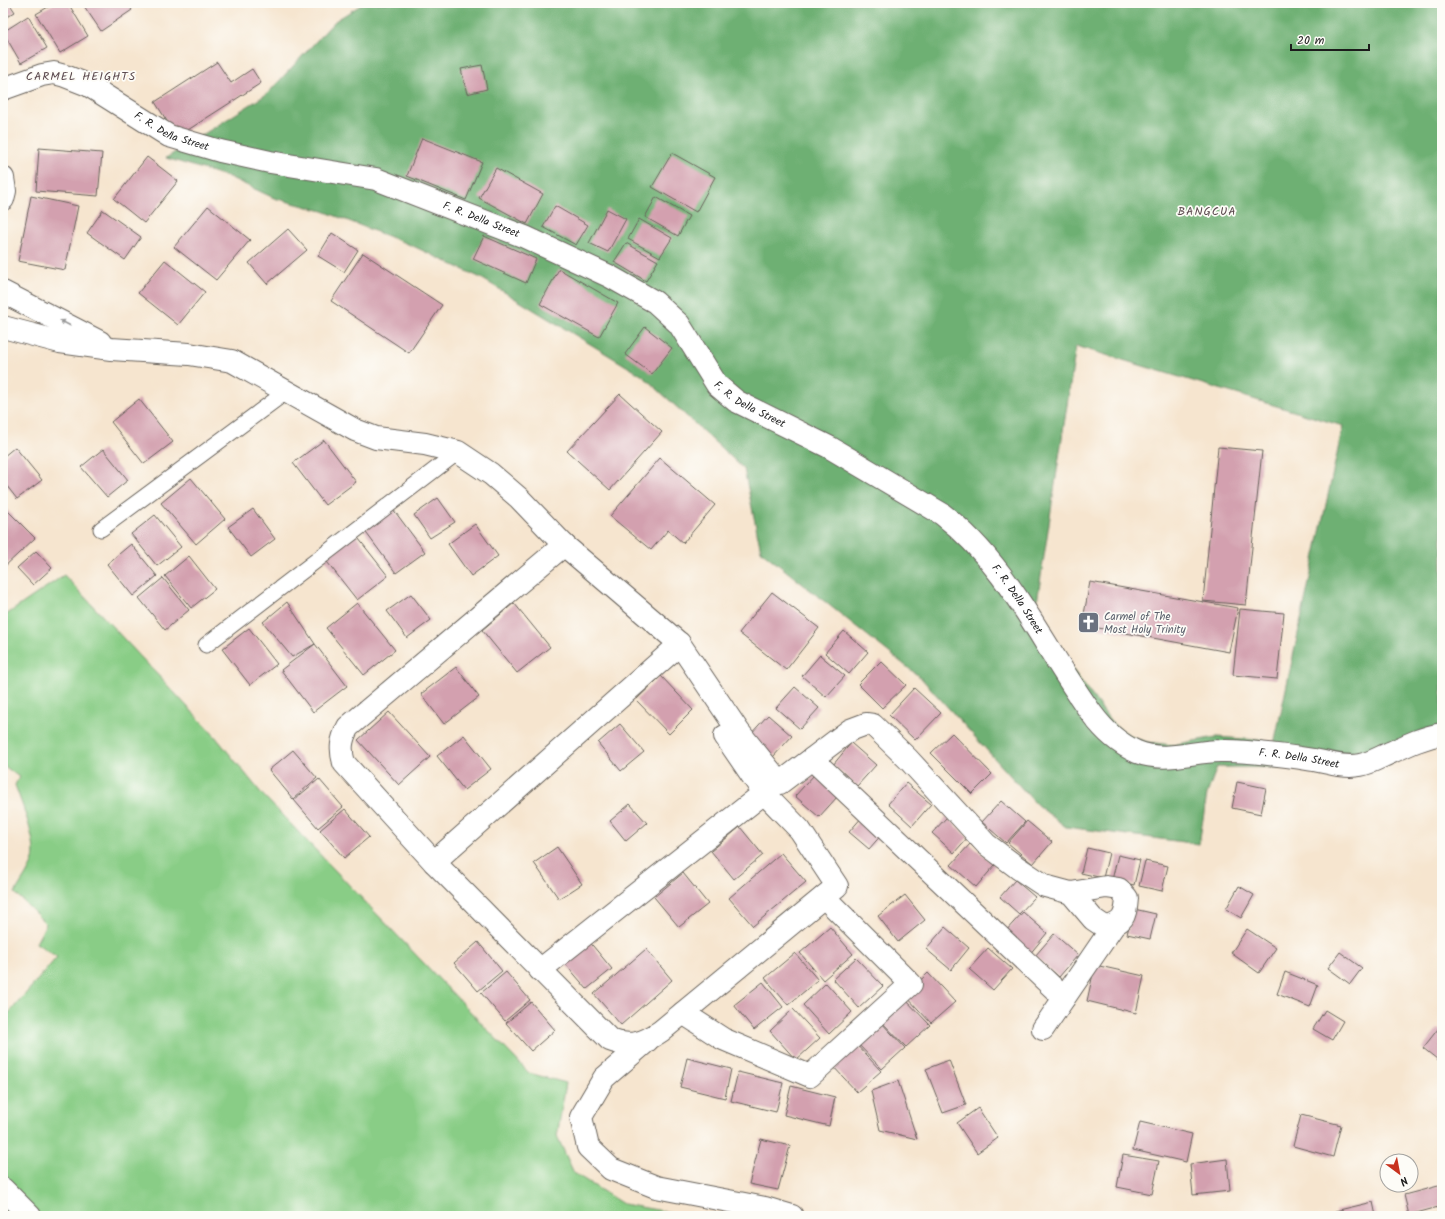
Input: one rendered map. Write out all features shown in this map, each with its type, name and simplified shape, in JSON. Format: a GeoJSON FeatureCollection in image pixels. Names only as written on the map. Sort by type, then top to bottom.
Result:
{"type":"FeatureCollection","features":[{"type":"Feature","properties":{"kind":"street","name":"F. R. Della Street"},"geometry":{"type":"LineString","coordinates":[[3,89],[42,75],[54,73],[65,76],[88,85],[169,136],[220,151],[270,162],[376,179],[525,237],[610,276],[656,302],[680,324],[710,376],[726,394],[736,401],[830,448],[942,514],[958,526],[974,541],[993,565],[1093,714],[1113,736],[1137,752],[1169,758],[1220,751],[1312,760],[1350,766],[1361,765],[1412,742],[1442,734]]}},
{"type":"Feature","properties":{"kind":"street"},"geometry":{"type":"LineString","coordinates":[[3,178],[5,191],[3,199]]}},
{"type":"Feature","properties":{"kind":"street"},"geometry":{"type":"LineString","coordinates":[[3,292],[66,323],[111,349]]}},
{"type":"Feature","properties":{"kind":"street"},"geometry":{"type":"LineString","coordinates":[[3,328],[60,342],[111,349],[189,354],[232,361],[354,430],[376,438],[425,444],[458,452],[502,484],[564,545],[675,647],[738,732],[780,783],[812,758],[858,726],[866,724],[873,726],[908,759],[986,844],[1044,886],[1071,893],[1106,887],[1119,889],[1127,898],[1126,908],[1122,919],[1114,925],[1043,1030]]}},
{"type":"Feature","properties":{"kind":"street"},"geometry":{"type":"LineString","coordinates":[[564,545],[348,727],[342,738],[340,751],[344,763],[434,862],[610,1040],[621,1044],[632,1045],[647,1041]]}},
{"type":"Feature","properties":{"kind":"street"},"geometry":{"type":"LineString","coordinates":[[675,647],[709,714],[764,793],[800,830],[837,886],[647,1041],[604,1078],[581,1118],[588,1147],[611,1169],[656,1187],[765,1208],[792,1216]]}},
{"type":"Feature","properties":{"kind":"street"},"geometry":{"type":"LineString","coordinates":[[434,862],[675,647]]}},
{"type":"Feature","properties":{"kind":"street"},"geometry":{"type":"LineString","coordinates":[[812,758],[1064,998]]}},
{"type":"Feature","properties":{"kind":"street"},"geometry":{"type":"LineString","coordinates":[[540,970],[764,793]]}},
{"type":"Feature","properties":{"kind":"street"},"geometry":{"type":"LineString","coordinates":[[1071,893],[1093,920],[1104,927],[1114,925]]}},
{"type":"Feature","properties":{"kind":"street"},"geometry":{"type":"LineString","coordinates":[[683,1013],[723,1039],[810,1076],[911,984],[824,897]]}},
{"type":"Feature","properties":{"kind":"street"},"geometry":{"type":"LineString","coordinates":[[3,1189],[30,1216]]}},
{"type":"Feature","properties":{"kind":"lane"},"geometry":{"type":"LineString","coordinates":[[101,529],[286,392]]}},
{"type":"Feature","properties":{"kind":"lane"},"geometry":{"type":"LineString","coordinates":[[206,645],[458,452]]}},
{"type":"Feature","properties":{"kind":"green space"},"geometry":{"type":"Polygon","coordinates":[[[364,3],[1442,3],[1442,745],[1392,760],[1313,768],[1217,767],[1207,794],[1199,844],[1066,827],[1037,805],[921,678],[761,551],[744,469],[643,376],[481,278],[413,246],[323,211],[274,198],[229,177],[166,158],[267,94],[335,21],[364,3]],[[1076,346],[1036,609],[1070,666],[1113,724],[1134,738],[1147,742],[1172,745],[1216,737],[1259,740],[1274,744],[1343,426],[1076,346]]]}},
{"type":"Feature","properties":{"kind":"green space"},"geometry":{"type":"Polygon","coordinates":[[[64,575],[214,735],[262,794],[529,1073],[566,1083],[557,1136],[574,1173],[623,1204],[691,1216],[3,1216],[3,1014],[9,1013],[57,957],[36,943],[46,924],[15,893],[27,873],[33,860],[34,853],[28,822],[15,785],[19,777],[3,765],[3,617],[64,575]]]}},
{"type":"Feature","properties":{"kind":"building"},"geometry":{"type":"Polygon","coordinates":[[[3,3],[9,3],[15,12],[3,19],[3,3]]]}},
{"type":"Feature","properties":{"kind":"building"},"geometry":{"type":"Polygon","coordinates":[[[55,3],[68,3],[88,36],[60,53],[36,14],[55,3]]]}},
{"type":"Feature","properties":{"kind":"building"},"geometry":{"type":"Polygon","coordinates":[[[82,3],[127,3],[132,10],[101,31],[82,3]]]}},
{"type":"Feature","properties":{"kind":"building"},"geometry":{"type":"Polygon","coordinates":[[[28,16],[47,48],[21,63],[3,32],[28,16]]]}},
{"type":"Feature","properties":{"kind":"building"},"geometry":{"type":"Polygon","coordinates":[[[217,62],[231,83],[252,69],[261,83],[177,137],[155,102],[217,62]]]}},
{"type":"Feature","properties":{"kind":"building"},"geometry":{"type":"Polygon","coordinates":[[[482,65],[487,89],[467,94],[461,69],[482,65]]]}},
{"type":"Feature","properties":{"kind":"building"},"geometry":{"type":"Polygon","coordinates":[[[422,138],[482,162],[466,200],[407,176],[422,138]]]}},
{"type":"Feature","properties":{"kind":"building"},"geometry":{"type":"Polygon","coordinates":[[[39,148],[102,153],[98,196],[36,191],[39,148]]]}},
{"type":"Feature","properties":{"kind":"building"},"geometry":{"type":"Polygon","coordinates":[[[672,153],[715,177],[696,212],[652,187],[672,153]]]}},
{"type":"Feature","properties":{"kind":"building"},"geometry":{"type":"Polygon","coordinates":[[[147,157],[178,181],[144,223],[114,199],[147,157]]]}},
{"type":"Feature","properties":{"kind":"building"},"geometry":{"type":"Polygon","coordinates":[[[496,168],[543,194],[527,224],[479,198],[496,168]]]}},
{"type":"Feature","properties":{"kind":"building"},"geometry":{"type":"Polygon","coordinates":[[[31,196],[78,206],[65,270],[18,261],[31,196]]]}},
{"type":"Feature","properties":{"kind":"building"},"geometry":{"type":"Polygon","coordinates":[[[656,197],[689,216],[678,236],[645,217],[656,197]]]}},
{"type":"Feature","properties":{"kind":"building"},"geometry":{"type":"Polygon","coordinates":[[[208,206],[250,240],[216,280],[174,247],[208,206]]]}},
{"type":"Feature","properties":{"kind":"building"},"geometry":{"type":"Polygon","coordinates":[[[555,206],[588,225],[576,245],[543,227],[555,206]]]}},
{"type":"Feature","properties":{"kind":"building"},"geometry":{"type":"Polygon","coordinates":[[[607,209],[626,219],[608,252],[589,243],[607,209]]]}},
{"type":"Feature","properties":{"kind":"building"},"geometry":{"type":"Polygon","coordinates":[[[103,210],[141,237],[125,260],[87,233],[103,210]]]}},
{"type":"Feature","properties":{"kind":"building"},"geometry":{"type":"Polygon","coordinates":[[[639,219],[672,238],[660,257],[628,239],[639,219]]]}},
{"type":"Feature","properties":{"kind":"building"},"geometry":{"type":"Polygon","coordinates":[[[288,229],[307,250],[267,284],[249,263],[288,229]]]}},
{"type":"Feature","properties":{"kind":"building"},"geometry":{"type":"Polygon","coordinates":[[[332,233],[358,250],[344,272],[318,256],[332,233]]]}},
{"type":"Feature","properties":{"kind":"building"},"geometry":{"type":"Polygon","coordinates":[[[484,236],[536,259],[526,283],[473,259],[484,236]]]}},
{"type":"Feature","properties":{"kind":"building"},"geometry":{"type":"Polygon","coordinates":[[[626,243],[658,261],[646,281],[614,262],[626,243]]]}},
{"type":"Feature","properties":{"kind":"building"},"geometry":{"type":"Polygon","coordinates":[[[363,253],[442,305],[409,353],[331,301],[363,253]]]}},
{"type":"Feature","properties":{"kind":"building"},"geometry":{"type":"Polygon","coordinates":[[[165,260],[205,292],[178,325],[138,293],[165,260]]]}},
{"type":"Feature","properties":{"kind":"building"},"geometry":{"type":"Polygon","coordinates":[[[559,269],[618,303],[599,337],[540,304],[559,269]]]}},
{"type":"Feature","properties":{"kind":"building"},"geometry":{"type":"Polygon","coordinates":[[[645,327],[672,348],[652,374],[625,354],[645,327]]]}},
{"type":"Feature","properties":{"kind":"building"},"geometry":{"type":"Polygon","coordinates":[[[620,394],[662,432],[610,490],[567,451],[620,394]]]}},
{"type":"Feature","properties":{"kind":"building"},"geometry":{"type":"Polygon","coordinates":[[[139,399],[173,442],[144,464],[111,422],[139,399]]]}},
{"type":"Feature","properties":{"kind":"building"},"geometry":{"type":"Polygon","coordinates":[[[324,440],[356,482],[325,505],[293,463],[324,440]]]}},
{"type":"Feature","properties":{"kind":"building"},"geometry":{"type":"Polygon","coordinates":[[[15,447],[42,480],[17,499],[3,481],[3,457],[15,447]]]}},
{"type":"Feature","properties":{"kind":"building"},"geometry":{"type":"Polygon","coordinates":[[[1218,447],[1262,451],[1246,605],[1203,601],[1218,447]]]}},
{"type":"Feature","properties":{"kind":"building"},"geometry":{"type":"Polygon","coordinates":[[[103,449],[128,480],[107,497],[81,467],[103,449]]]}},
{"type":"Feature","properties":{"kind":"building"},"geometry":{"type":"Polygon","coordinates":[[[660,458],[715,505],[683,543],[668,530],[651,550],[610,516],[660,458]]]}},
{"type":"Feature","properties":{"kind":"building"},"geometry":{"type":"Polygon","coordinates":[[[191,478],[225,519],[196,544],[161,503],[191,478]]]}},
{"type":"Feature","properties":{"kind":"building"},"geometry":{"type":"Polygon","coordinates":[[[438,498],[455,522],[430,538],[414,515],[438,498]]]}},
{"type":"Feature","properties":{"kind":"building"},"geometry":{"type":"Polygon","coordinates":[[[3,506],[35,538],[3,568],[3,506]]]}},
{"type":"Feature","properties":{"kind":"building"},"geometry":{"type":"Polygon","coordinates":[[[253,509],[275,539],[251,557],[228,527],[253,509]]]}},
{"type":"Feature","properties":{"kind":"building"},"geometry":{"type":"Polygon","coordinates":[[[393,509],[425,552],[396,573],[364,530],[393,509]]]}},
{"type":"Feature","properties":{"kind":"building"},"geometry":{"type":"Polygon","coordinates":[[[155,515],[181,547],[157,566],[131,534],[155,515]]]}},
{"type":"Feature","properties":{"kind":"building"},"geometry":{"type":"Polygon","coordinates":[[[475,524],[498,556],[471,576],[448,544],[475,524]]]}},
{"type":"Feature","properties":{"kind":"building"},"geometry":{"type":"Polygon","coordinates":[[[355,534],[388,576],[357,600],[324,558],[355,534]]]}},
{"type":"Feature","properties":{"kind":"building"},"geometry":{"type":"Polygon","coordinates":[[[131,544],[157,576],[133,596],[107,564],[131,544]]]}},
{"type":"Feature","properties":{"kind":"building"},"geometry":{"type":"Polygon","coordinates":[[[36,551],[52,568],[33,585],[17,568],[36,551]]]}},
{"type":"Feature","properties":{"kind":"building"},"geometry":{"type":"Polygon","coordinates":[[[189,556],[215,589],[191,608],[165,576],[189,556]]]}},
{"type":"Feature","properties":{"kind":"building"},"geometry":{"type":"Polygon","coordinates":[[[163,578],[189,610],[165,630],[139,598],[163,578]]]}},
{"type":"Feature","properties":{"kind":"building"},"geometry":{"type":"Polygon","coordinates":[[[1090,582],[1238,608],[1229,652],[1082,625],[1090,582]]]}},
{"type":"Feature","properties":{"kind":"building"},"geometry":{"type":"Polygon","coordinates":[[[772,592],[819,628],[786,670],[739,633],[772,592]]]}},
{"type":"Feature","properties":{"kind":"building"},"geometry":{"type":"Polygon","coordinates":[[[411,594],[431,620],[407,638],[387,611],[411,594]]]}},
{"type":"Feature","properties":{"kind":"building"},"geometry":{"type":"Polygon","coordinates":[[[287,602],[315,644],[292,657],[263,622],[287,602]]]}},
{"type":"Feature","properties":{"kind":"building"},"geometry":{"type":"Polygon","coordinates":[[[357,603],[395,650],[364,675],[326,628],[357,603]]]}},
{"type":"Feature","properties":{"kind":"building"},"geometry":{"type":"Polygon","coordinates":[[[514,603],[550,647],[517,673],[482,630],[514,603]]]}},
{"type":"Feature","properties":{"kind":"building"},"geometry":{"type":"Polygon","coordinates":[[[1240,609],[1284,613],[1277,679],[1233,675],[1240,609]]]}},
{"type":"Feature","properties":{"kind":"building"},"geometry":{"type":"Polygon","coordinates":[[[249,628],[277,664],[250,685],[222,649],[249,628]]]}},
{"type":"Feature","properties":{"kind":"building"},"geometry":{"type":"Polygon","coordinates":[[[844,631],[868,652],[849,674],[825,653],[844,631]]]}},
{"type":"Feature","properties":{"kind":"building"},"geometry":{"type":"Polygon","coordinates":[[[315,644],[347,686],[313,712],[281,670],[315,644]]]}},
{"type":"Feature","properties":{"kind":"building"},"geometry":{"type":"Polygon","coordinates":[[[820,655],[845,676],[826,697],[802,676],[820,655]]]}},
{"type":"Feature","properties":{"kind":"building"},"geometry":{"type":"Polygon","coordinates":[[[881,661],[906,685],[882,708],[858,684],[881,661]]]}},
{"type":"Feature","properties":{"kind":"building"},"geometry":{"type":"Polygon","coordinates":[[[456,667],[479,697],[444,724],[421,694],[456,667]]]}},
{"type":"Feature","properties":{"kind":"building"},"geometry":{"type":"Polygon","coordinates":[[[661,676],[693,710],[669,734],[636,700],[661,676]]]}},
{"type":"Feature","properties":{"kind":"building"},"geometry":{"type":"Polygon","coordinates":[[[795,687],[819,708],[800,729],[776,708],[795,687]]]}},
{"type":"Feature","properties":{"kind":"building"},"geometry":{"type":"Polygon","coordinates":[[[914,688],[941,713],[915,740],[889,715],[914,688]]]}},
{"type":"Feature","properties":{"kind":"building"},"geometry":{"type":"Polygon","coordinates":[[[389,712],[430,757],[399,785],[358,740],[389,712]]]}},
{"type":"Feature","properties":{"kind":"building"},"geometry":{"type":"Polygon","coordinates":[[[768,715],[792,736],[773,757],[749,736],[768,715]]]}},
{"type":"Feature","properties":{"kind":"building"},"geometry":{"type":"Polygon","coordinates":[[[620,724],[644,752],[621,771],[598,743],[620,724]]]}},
{"type":"Feature","properties":{"kind":"building"},"geometry":{"type":"Polygon","coordinates":[[[952,733],[992,774],[972,794],[931,753],[952,733]]]}},
{"type":"Feature","properties":{"kind":"building"},"geometry":{"type":"Polygon","coordinates":[[[464,735],[491,769],[464,790],[437,756],[464,735]]]}},
{"type":"Feature","properties":{"kind":"building"},"geometry":{"type":"Polygon","coordinates":[[[851,743],[876,765],[857,786],[833,765],[851,743]]]}},
{"type":"Feature","properties":{"kind":"building"},"geometry":{"type":"Polygon","coordinates":[[[293,750],[317,778],[293,799],[269,770],[293,750]]]}},
{"type":"Feature","properties":{"kind":"building"},"geometry":{"type":"Polygon","coordinates":[[[814,775],[838,796],[819,817],[795,796],[814,775]]]}},
{"type":"Feature","properties":{"kind":"building"},"geometry":{"type":"Polygon","coordinates":[[[319,779],[343,807],[318,828],[294,800],[319,779]]]}},
{"type":"Feature","properties":{"kind":"building"},"geometry":{"type":"Polygon","coordinates":[[[1237,782],[1266,788],[1261,814],[1232,808],[1237,782]]]}},
{"type":"Feature","properties":{"kind":"building"},"geometry":{"type":"Polygon","coordinates":[[[906,783],[931,804],[912,826],[888,804],[906,783]]]}},
{"type":"Feature","properties":{"kind":"building"},"geometry":{"type":"Polygon","coordinates":[[[1001,801],[1025,822],[1006,843],[982,822],[1001,801]]]}},
{"type":"Feature","properties":{"kind":"building"},"geometry":{"type":"Polygon","coordinates":[[[630,804],[647,823],[626,841],[610,821],[630,804]]]}},
{"type":"Feature","properties":{"kind":"building"},"geometry":{"type":"Polygon","coordinates":[[[345,809],[369,837],[344,858],[320,830],[345,809]]]}},
{"type":"Feature","properties":{"kind":"building"},"geometry":{"type":"Polygon","coordinates":[[[863,816],[883,833],[869,849],[849,832],[863,816]]]}},
{"type":"Feature","properties":{"kind":"building"},"geometry":{"type":"Polygon","coordinates":[[[947,817],[968,837],[954,853],[932,833],[947,817]]]}},
{"type":"Feature","properties":{"kind":"building"},"geometry":{"type":"Polygon","coordinates":[[[1027,821],[1052,842],[1033,864],[1008,843],[1027,821]]]}},
{"type":"Feature","properties":{"kind":"building"},"geometry":{"type":"Polygon","coordinates":[[[740,827],[763,855],[734,879],[711,851],[740,827]]]}},
{"type":"Feature","properties":{"kind":"building"},"geometry":{"type":"Polygon","coordinates":[[[970,844],[995,865],[976,887],[951,865],[970,844]]]}},
{"type":"Feature","properties":{"kind":"building"},"geometry":{"type":"Polygon","coordinates":[[[557,847],[582,884],[559,899],[534,863],[557,847]]]}},
{"type":"Feature","properties":{"kind":"building"},"geometry":{"type":"Polygon","coordinates":[[[1087,848],[1109,853],[1103,878],[1081,873],[1087,848]]]}},
{"type":"Feature","properties":{"kind":"building"},"geometry":{"type":"Polygon","coordinates":[[[781,853],[806,882],[753,926],[729,898],[781,853]]]}},
{"type":"Feature","properties":{"kind":"building"},"geometry":{"type":"Polygon","coordinates":[[[1118,855],[1140,860],[1134,885],[1112,880],[1118,855]]]}},
{"type":"Feature","properties":{"kind":"building"},"geometry":{"type":"Polygon","coordinates":[[[1145,861],[1168,866],[1162,891],[1139,886],[1145,861]]]}},
{"type":"Feature","properties":{"kind":"building"},"geometry":{"type":"Polygon","coordinates":[[[683,873],[708,904],[679,927],[654,897],[683,873]]]}},
{"type":"Feature","properties":{"kind":"building"},"geometry":{"type":"Polygon","coordinates":[[[1015,880],[1035,897],[1019,914],[1000,897],[1015,880]]]}},
{"type":"Feature","properties":{"kind":"building"},"geometry":{"type":"Polygon","coordinates":[[[1239,886],[1254,895],[1241,918],[1226,909],[1239,886]]]}},
{"type":"Feature","properties":{"kind":"building"},"geometry":{"type":"Polygon","coordinates":[[[905,895],[925,920],[898,942],[878,916],[905,895]]]}},
{"type":"Feature","properties":{"kind":"building"},"geometry":{"type":"Polygon","coordinates":[[[1134,909],[1156,914],[1150,939],[1127,934],[1134,909]]]}},
{"type":"Feature","properties":{"kind":"building"},"geometry":{"type":"Polygon","coordinates":[[[1023,912],[1047,933],[1029,955],[1004,933],[1023,912]]]}},
{"type":"Feature","properties":{"kind":"building"},"geometry":{"type":"Polygon","coordinates":[[[830,927],[853,954],[823,980],[800,953],[830,927]]]}},
{"type":"Feature","properties":{"kind":"building"},"geometry":{"type":"Polygon","coordinates":[[[945,927],[969,948],[951,970],[926,949],[945,927]]]}},
{"type":"Feature","properties":{"kind":"building"},"geometry":{"type":"Polygon","coordinates":[[[1247,929],[1276,948],[1259,973],[1231,953],[1247,929]]]}},
{"type":"Feature","properties":{"kind":"building"},"geometry":{"type":"Polygon","coordinates":[[[1054,934],[1078,955],[1059,977],[1035,956],[1054,934]]]}},
{"type":"Feature","properties":{"kind":"building"},"geometry":{"type":"Polygon","coordinates":[[[588,940],[612,969],[587,989],[563,961],[588,940]]]}},
{"type":"Feature","properties":{"kind":"building"},"geometry":{"type":"Polygon","coordinates":[[[478,942],[502,971],[478,991],[454,963],[478,942]]]}},
{"type":"Feature","properties":{"kind":"building"},"geometry":{"type":"Polygon","coordinates":[[[988,948],[1012,969],[993,990],[969,969],[988,948]]]}},
{"type":"Feature","properties":{"kind":"building"},"geometry":{"type":"Polygon","coordinates":[[[646,949],[672,980],[621,1025],[594,994],[646,949]]]}},
{"type":"Feature","properties":{"kind":"building"},"geometry":{"type":"Polygon","coordinates":[[[1340,952],[1362,968],[1350,984],[1328,968],[1340,952]]]}},
{"type":"Feature","properties":{"kind":"building"},"geometry":{"type":"Polygon","coordinates":[[[795,953],[818,980],[788,1005],[765,978],[795,953]]]}},
{"type":"Feature","properties":{"kind":"building"},"geometry":{"type":"Polygon","coordinates":[[[856,958],[883,986],[859,1008],[833,979],[856,958]]]}},
{"type":"Feature","properties":{"kind":"building"},"geometry":{"type":"Polygon","coordinates":[[[1095,965],[1144,976],[1136,1013],[1087,1001],[1095,965]]]}},
{"type":"Feature","properties":{"kind":"building"},"geometry":{"type":"Polygon","coordinates":[[[506,972],[530,1000],[505,1021],[481,993],[506,972]]]}},
{"type":"Feature","properties":{"kind":"building"},"geometry":{"type":"Polygon","coordinates":[[[1285,972],[1318,985],[1310,1007],[1277,994],[1285,972]]]}},
{"type":"Feature","properties":{"kind":"building"},"geometry":{"type":"Polygon","coordinates":[[[928,973],[955,1002],[931,1023],[905,995],[928,973]]]}},
{"type":"Feature","properties":{"kind":"building"},"geometry":{"type":"Polygon","coordinates":[[[763,982],[783,1007],[754,1030],[734,1005],[763,982]]]}},
{"type":"Feature","properties":{"kind":"building"},"geometry":{"type":"Polygon","coordinates":[[[826,983],[852,1012],[829,1034],[803,1005],[826,983]]]}},
{"type":"Feature","properties":{"kind":"building"},"geometry":{"type":"Polygon","coordinates":[[[903,997],[930,1025],[906,1047],[879,1019],[903,997]]]}},
{"type":"Feature","properties":{"kind":"building"},"geometry":{"type":"Polygon","coordinates":[[[531,1002],[555,1030],[531,1051],[506,1023],[531,1002]]]}},
{"type":"Feature","properties":{"kind":"building"},"geometry":{"type":"Polygon","coordinates":[[[793,1009],[820,1038],[796,1060],[770,1031],[793,1009]]]}},
{"type":"Feature","properties":{"kind":"building"},"geometry":{"type":"Polygon","coordinates":[[[1325,1010],[1343,1021],[1332,1040],[1313,1029],[1325,1010]]]}},
{"type":"Feature","properties":{"kind":"building"},"geometry":{"type":"Polygon","coordinates":[[[879,1020],[905,1048],[882,1069],[855,1041],[879,1020]]]}},
{"type":"Feature","properties":{"kind":"building"},"geometry":{"type":"Polygon","coordinates":[[[1438,1029],[1442,1032],[1442,1063],[1423,1048],[1438,1029]]]}},
{"type":"Feature","properties":{"kind":"building"},"geometry":{"type":"Polygon","coordinates":[[[854,1042],[881,1071],[857,1092],[831,1064],[854,1042]]]}},
{"type":"Feature","properties":{"kind":"building"},"geometry":{"type":"Polygon","coordinates":[[[687,1058],[731,1069],[725,1098],[680,1087],[687,1058]]]}},
{"type":"Feature","properties":{"kind":"building"},"geometry":{"type":"Polygon","coordinates":[[[949,1060],[966,1105],[943,1113],[926,1069],[949,1060]]]}},
{"type":"Feature","properties":{"kind":"building"},"geometry":{"type":"Polygon","coordinates":[[[738,1072],[783,1083],[776,1112],[731,1101],[738,1072]]]}},
{"type":"Feature","properties":{"kind":"building"},"geometry":{"type":"Polygon","coordinates":[[[898,1081],[917,1139],[880,1130],[871,1091],[898,1081]]]}},
{"type":"Feature","properties":{"kind":"building"},"geometry":{"type":"Polygon","coordinates":[[[791,1086],[835,1097],[829,1126],[784,1115],[791,1086]]]}},
{"type":"Feature","properties":{"kind":"building"},"geometry":{"type":"Polygon","coordinates":[[[978,1108],[998,1138],[977,1153],[957,1123],[978,1108]]]}},
{"type":"Feature","properties":{"kind":"building"},"geometry":{"type":"Polygon","coordinates":[[[1301,1115],[1341,1125],[1333,1157],[1293,1146],[1301,1115]]]}},
{"type":"Feature","properties":{"kind":"building"},"geometry":{"type":"Polygon","coordinates":[[[1140,1122],[1192,1134],[1186,1162],[1133,1150],[1140,1122]]]}},
{"type":"Feature","properties":{"kind":"building"},"geometry":{"type":"Polygon","coordinates":[[[761,1139],[790,1146],[778,1190],[749,1184],[761,1139]]]}},
{"type":"Feature","properties":{"kind":"building"},"geometry":{"type":"Polygon","coordinates":[[[1123,1155],[1159,1161],[1152,1194],[1117,1187],[1123,1155]]]}},
{"type":"Feature","properties":{"kind":"building"},"geometry":{"type":"Polygon","coordinates":[[[1227,1159],[1230,1191],[1193,1195],[1190,1164],[1227,1159]]]}},
{"type":"Feature","properties":{"kind":"building"},"geometry":{"type":"Polygon","coordinates":[[[1442,1185],[1442,1206],[1409,1215],[1404,1195],[1419,1193],[1419,1191],[1442,1185]]]}},
{"type":"Feature","properties":{"kind":"building"},"geometry":{"type":"Polygon","coordinates":[[[1373,1202],[1376,1216],[1336,1216],[1335,1211],[1373,1202]]]}},
{"type":"Feature","properties":{"kind":"building"},"geometry":{"type":"Polygon","coordinates":[[[1120,1212],[1136,1215],[1136,1216],[1119,1216],[1120,1212]]]}},
{"type":"Feature","properties":{"kind":"place","name":"Carmel of The Most Holy Trinity"},"geometry":{"type":"Point","coordinates":[1088,623]}},
{"type":"Feature","properties":{"kind":"district","name":"CARMEL HEIGHTS"},"geometry":{"type":"Point","coordinates":[81,76]}},
{"type":"Feature","properties":{"kind":"district","name":"BANGCUA"},"geometry":{"type":"Point","coordinates":[1207,211]}}]}
